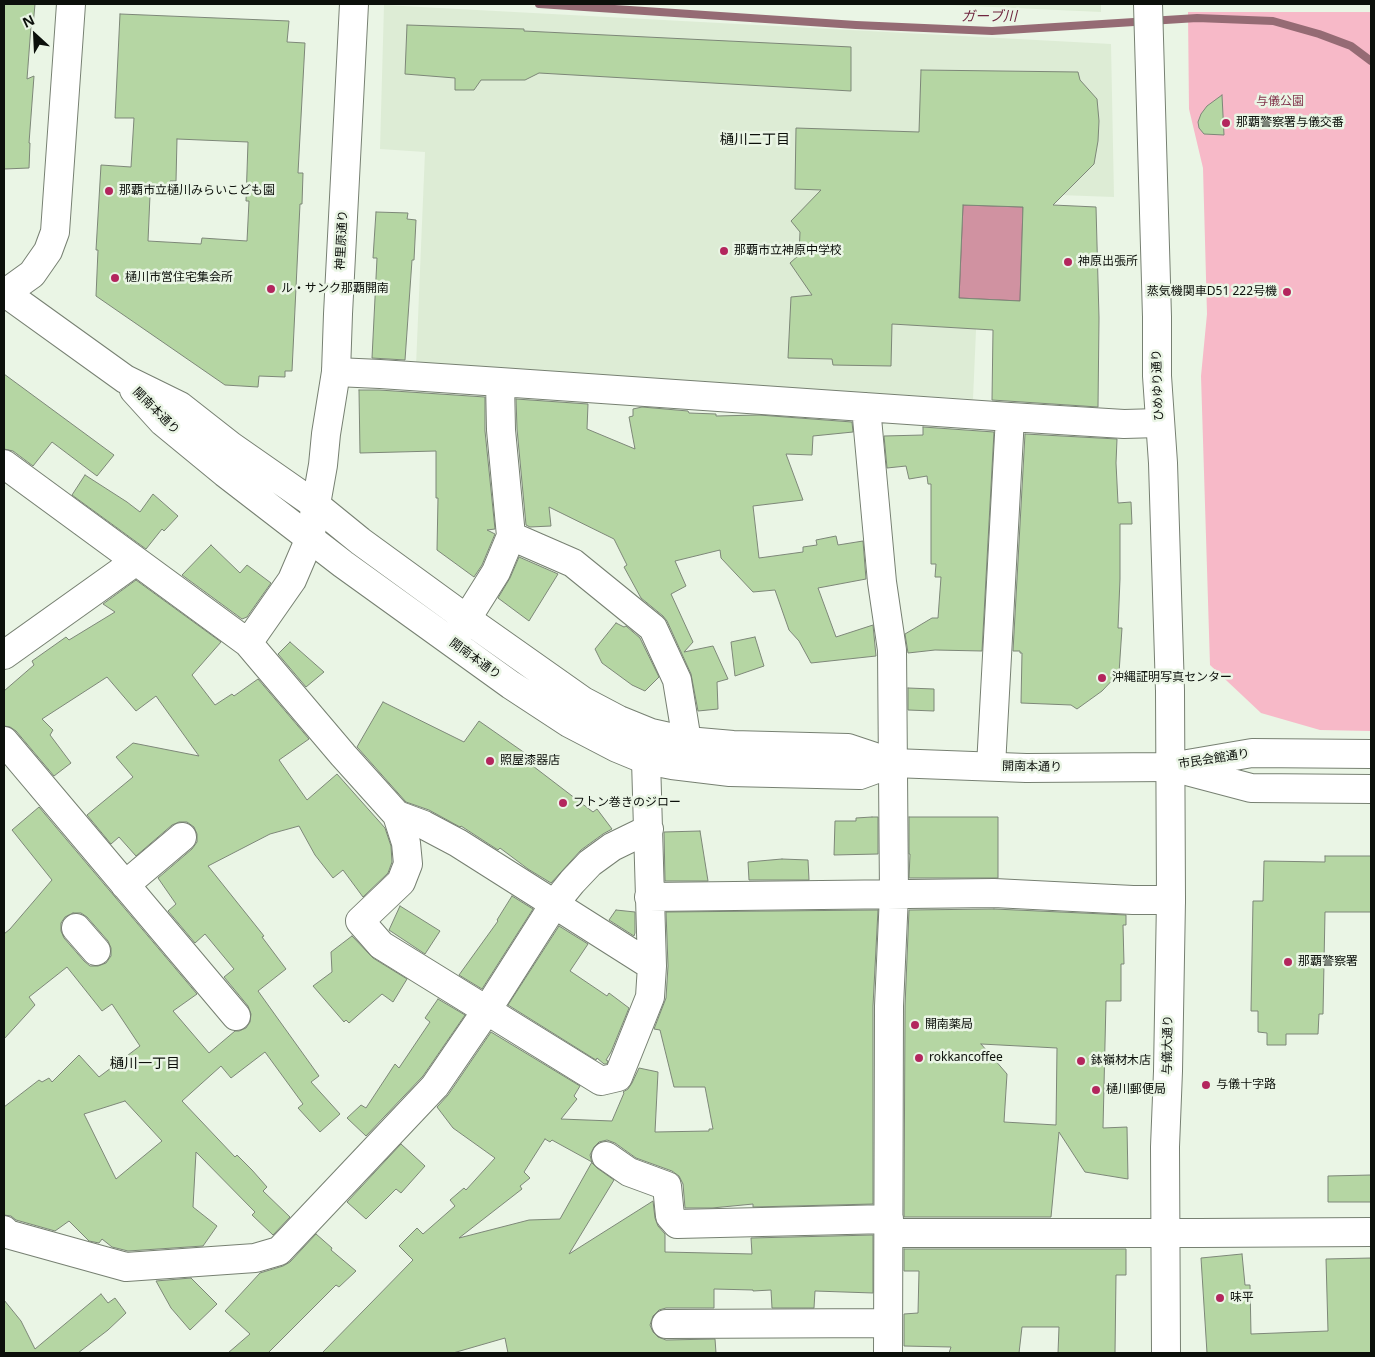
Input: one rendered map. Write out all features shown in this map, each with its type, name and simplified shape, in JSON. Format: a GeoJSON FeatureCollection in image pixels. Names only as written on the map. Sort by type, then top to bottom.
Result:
{"type":"FeatureCollection","features":[{"type":"Feature","properties":{"kind":"main road"},"geometry":{"type":"LineString","coordinates":[[4,293],[32,274],[48,251],[54,232],[71,4]]}},
{"type":"Feature","properties":{"kind":"main road","name":"神里原通り"},"geometry":{"type":"LineString","coordinates":[[248,643],[292,580],[310,538],[317,506],[336,372],[354,4]]}},
{"type":"Feature","properties":{"kind":"main road","name":"ひめゆり通り"},"geometry":{"type":"LineString","coordinates":[[1148,6],[1157,376],[1164,482],[1170,684],[1170,767]]}},
{"type":"Feature","properties":{"kind":"main road","name":"開南本通り"},"geometry":{"type":"LineString","coordinates":[[4,293],[125,380],[180,406],[231,446],[317,506],[360,541],[466,619],[583,702],[619,720],[651,733],[687,741],[733,745],[848,748],[894,764],[1039,768],[1170,767]]}},
{"type":"Feature","properties":{"kind":"main road"},"geometry":{"type":"LineString","coordinates":[[336,372],[1010,417],[1124,424],[1159,424]]}},
{"type":"Feature","properties":{"kind":"main road","name":"開南本通り"},"geometry":{"type":"LineString","coordinates":[[125,380],[163,422],[225,473],[310,538],[451,643],[511,685],[568,723],[617,748],[646,760],[688,768],[730,772],[860,775],[894,764]]}},
{"type":"Feature","properties":{"kind":"main road"},"geometry":{"type":"LineString","coordinates":[[451,643],[496,572],[511,536],[501,430],[500,382]]}},
{"type":"Feature","properties":{"kind":"main road"},"geometry":{"type":"LineString","coordinates":[[866,407],[882,582],[892,650],[894,895],[890,1006],[888,1353]]}},
{"type":"Feature","properties":{"kind":"main road"},"geometry":{"type":"LineString","coordinates":[[991,766],[1010,417]]}},
{"type":"Feature","properties":{"kind":"main road"},"geometry":{"type":"LineString","coordinates":[[4,464],[248,643],[343,756],[397,815],[406,843],[408,864],[401,882],[360,921],[381,944],[601,1081],[618,1077],[650,997],[652,966],[646,760]]}},
{"type":"Feature","properties":{"kind":"main road"},"geometry":{"type":"LineString","coordinates":[[511,536],[573,563],[652,628],[676,680],[687,741],[688,768]]}},
{"type":"Feature","properties":{"kind":"main road"},"geometry":{"type":"LineString","coordinates":[[4,655],[136,561]]}},
{"type":"Feature","properties":{"kind":"main road"},"geometry":{"type":"LineString","coordinates":[[4,741],[236,1016]]}},
{"type":"Feature","properties":{"kind":"main road","name":"市民会館通り"},"geometry":{"type":"LineString","coordinates":[[1170,767],[1252,752],[1371,754]]}},
{"type":"Feature","properties":{"kind":"main road","name":"市民会館通り"},"geometry":{"type":"LineString","coordinates":[[1170,767],[1252,788],[1371,789]]}},
{"type":"Feature","properties":{"kind":"main road","name":"与儀大通り"},"geometry":{"type":"LineString","coordinates":[[1166,1353],[1165,1123],[1168,1070],[1171,900],[1170,767]]}},
{"type":"Feature","properties":{"kind":"main road"},"geometry":{"type":"LineString","coordinates":[[397,815],[424,825],[458,842],[652,966]]}},
{"type":"Feature","properties":{"kind":"main road"},"geometry":{"type":"LineString","coordinates":[[4,1230],[8,1234],[126,1266],[254,1258],[280,1250],[435,1086],[572,882],[590,863],[612,847],[649,829]]}},
{"type":"Feature","properties":{"kind":"main road"},"geometry":{"type":"LineString","coordinates":[[125,885],[182,837]]}},
{"type":"Feature","properties":{"kind":"main road"},"geometry":{"type":"LineString","coordinates":[[649,897],[994,893],[1133,900],[1171,900]]}},
{"type":"Feature","properties":{"kind":"main road"},"geometry":{"type":"LineString","coordinates":[[76,928],[96,951]]}},
{"type":"Feature","properties":{"kind":"main road"},"geometry":{"type":"LineString","coordinates":[[606,1156],[629,1172],[668,1186],[670,1216],[677,1224],[889,1226],[1165,1233],[1371,1232]]}},
{"type":"Feature","properties":{"kind":"main road"},"geometry":{"type":"LineString","coordinates":[[666,1324],[888,1323]]}},
{"type":"Feature","properties":{"kind":"shaded area"},"geometry":{"type":"Polygon","coordinates":[[[928,4],[1101,4],[1101,12],[928,4]]]}},
{"type":"Feature","properties":{"kind":"shaded area","name":"那覇市立神原中学校"},"geometry":{"type":"Polygon","coordinates":[[[384,5],[1111,44],[1114,197],[1032,194],[1023,306],[977,308],[973,399],[416,366],[425,152],[380,149],[384,5]]]}},
{"type":"Feature","properties":{"kind":"shaded area"},"geometry":{"type":"Polygon","coordinates":[[[963,205],[1023,207],[1020,301],[959,298],[963,205]]]}},
{"type":"Feature","properties":{"kind":"green space","name":"与儀公園"},"geometry":{"type":"Polygon","coordinates":[[[1188,12],[1371,12],[1371,731],[1320,730],[1261,713],[1210,665],[1201,376],[1207,314],[1203,168],[1189,109],[1188,12]]]}},
{"type":"Feature","properties":{"kind":"building"},"geometry":{"type":"Polygon","coordinates":[[[4,4],[35,4],[33,26],[31,26],[27,79],[34,76],[29,168],[4,169],[4,4]]]}},
{"type":"Feature","properties":{"kind":"building"},"geometry":{"type":"Polygon","coordinates":[[[120,14],[289,21],[287,42],[305,43],[298,173],[303,173],[302,204],[300,204],[292,371],[285,371],[285,377],[259,376],[258,387],[225,385],[96,296],[98,250],[96,250],[101,165],[131,167],[134,118],[115,118],[120,14]],[[177,139],[176,181],[170,181],[169,196],[150,195],[148,241],[201,244],[202,238],[247,241],[249,201],[246,201],[248,142],[177,139]]]}},
{"type":"Feature","properties":{"kind":"building"},"geometry":{"type":"Polygon","coordinates":[[[407,25],[524,29],[524,31],[851,47],[851,91],[539,73],[525,80],[481,80],[474,90],[455,90],[455,78],[405,74],[407,25]]]}},
{"type":"Feature","properties":{"kind":"building"},"geometry":{"type":"Polygon","coordinates":[[[921,70],[1078,72],[1080,80],[1097,99],[1099,121],[1094,164],[1053,205],[1096,207],[1099,318],[1098,407],[992,400],[993,330],[892,324],[891,366],[833,365],[832,359],[788,358],[791,297],[812,295],[790,263],[799,255],[800,232],[791,221],[821,190],[795,189],[796,128],[919,132],[921,70]],[[963,205],[959,298],[1020,301],[1023,207],[963,205]]]}},
{"type":"Feature","properties":{"kind":"building"},"geometry":{"type":"Polygon","coordinates":[[[1222,95],[1224,135],[1204,134],[1199,128],[1198,122],[1201,114],[1207,106],[1222,95]]]}},
{"type":"Feature","properties":{"kind":"building"},"geometry":{"type":"Polygon","coordinates":[[[376,212],[408,213],[407,219],[416,220],[405,360],[372,358],[377,258],[373,258],[376,212]]]}},
{"type":"Feature","properties":{"kind":"building"},"geometry":{"type":"Polygon","coordinates":[[[4,374],[114,455],[97,476],[52,442],[33,466],[13,451],[4,449],[4,374]]]}},
{"type":"Feature","properties":{"kind":"building"},"geometry":{"type":"Polygon","coordinates":[[[359,390],[485,397],[485,431],[495,529],[487,530],[495,534],[482,565],[474,577],[437,550],[438,498],[436,498],[436,451],[360,453],[359,390]]]}},
{"type":"Feature","properties":{"kind":"building"},"geometry":{"type":"Polygon","coordinates":[[[516,399],[588,404],[587,429],[635,449],[629,417],[633,416],[633,409],[642,407],[688,411],[689,413],[716,414],[716,416],[759,415],[852,422],[853,432],[813,436],[812,455],[786,454],[803,500],[753,506],[759,558],[803,552],[803,547],[817,545],[816,540],[836,536],[838,545],[863,541],[866,579],[818,588],[836,637],[873,625],[876,656],[811,663],[799,641],[789,630],[775,590],[753,592],[721,558],[720,550],[675,561],[686,586],[671,594],[693,642],[684,652],[713,646],[728,679],[717,682],[718,709],[698,711],[691,674],[667,621],[641,598],[624,567],[627,565],[614,539],[549,507],[551,526],[530,527],[526,525],[516,399]]]}},
{"type":"Feature","properties":{"kind":"building"},"geometry":{"type":"Polygon","coordinates":[[[923,427],[994,432],[982,651],[935,650],[908,653],[905,634],[932,618],[938,618],[941,577],[935,577],[936,564],[931,564],[931,484],[928,484],[927,476],[909,479],[906,466],[887,468],[884,436],[923,435],[923,427]]]}},
{"type":"Feature","properties":{"kind":"building"},"geometry":{"type":"Polygon","coordinates":[[[1025,434],[1117,439],[1118,503],[1131,502],[1132,524],[1120,524],[1118,628],[1122,628],[1119,673],[1102,691],[1077,709],[1071,705],[1021,703],[1022,653],[1020,651],[1013,651],[1025,434]]]}},
{"type":"Feature","properties":{"kind":"building"},"geometry":{"type":"Polygon","coordinates":[[[85,475],[140,512],[153,494],[178,516],[164,531],[162,529],[146,549],[72,495],[85,475]]]}},
{"type":"Feature","properties":{"kind":"building"},"geometry":{"type":"Polygon","coordinates":[[[211,545],[240,573],[247,565],[271,583],[247,617],[242,619],[182,575],[211,545]]]}},
{"type":"Feature","properties":{"kind":"building"},"geometry":{"type":"Polygon","coordinates":[[[519,557],[558,574],[529,621],[498,598],[510,578],[519,557]]]}},
{"type":"Feature","properties":{"kind":"building"},"geometry":{"type":"Polygon","coordinates":[[[136,580],[221,642],[192,675],[215,705],[232,694],[234,696],[258,679],[309,739],[279,760],[307,800],[337,774],[385,828],[391,846],[392,862],[388,873],[363,897],[343,870],[333,878],[315,855],[299,826],[270,834],[208,866],[264,936],[262,937],[286,969],[258,991],[319,1076],[311,1082],[340,1114],[320,1132],[298,1108],[303,1104],[265,1052],[231,1078],[221,1066],[182,1101],[235,1157],[237,1155],[252,1170],[267,1187],[263,1191],[290,1217],[273,1235],[252,1215],[255,1212],[196,1152],[193,1207],[217,1226],[203,1246],[128,1251],[112,1247],[102,1239],[99,1243],[89,1241],[69,1221],[55,1231],[4,1215],[4,1107],[39,1080],[42,1082],[49,1078],[52,1082],[79,1055],[99,1077],[140,1046],[112,1004],[102,1011],[67,967],[29,997],[35,1005],[4,1039],[4,934],[52,880],[12,830],[39,807],[197,994],[173,1011],[209,1053],[235,1031],[246,1028],[250,1022],[251,1014],[248,1006],[224,977],[234,969],[205,934],[195,943],[168,911],[176,904],[158,878],[192,849],[197,842],[197,834],[194,827],[187,822],[179,822],[172,825],[136,856],[119,837],[111,844],[87,815],[133,777],[116,757],[133,743],[199,756],[156,696],[136,711],[107,677],[42,719],[53,730],[50,735],[71,763],[54,776],[16,731],[4,726],[4,691],[34,665],[32,661],[66,637],[69,640],[115,612],[103,604],[136,580]],[[73,913],[65,917],[61,923],[61,931],[64,938],[90,966],[106,963],[111,956],[111,948],[108,941],[87,917],[81,913],[73,913]],[[125,1101],[84,1114],[116,1179],[162,1141],[125,1101]]]}},
{"type":"Feature","properties":{"kind":"building"},"geometry":{"type":"Polygon","coordinates":[[[616,623],[624,627],[626,626],[640,638],[659,677],[645,691],[632,685],[602,663],[595,649],[616,623]]]}},
{"type":"Feature","properties":{"kind":"building"},"geometry":{"type":"Polygon","coordinates":[[[755,637],[764,666],[735,676],[731,642],[755,637]]]}},
{"type":"Feature","properties":{"kind":"building"},"geometry":{"type":"Polygon","coordinates":[[[290,642],[324,672],[306,687],[278,654],[290,642]]]}},
{"type":"Feature","properties":{"kind":"building"},"geometry":{"type":"Polygon","coordinates":[[[908,688],[934,689],[934,711],[908,710],[908,688]]]}},
{"type":"Feature","properties":{"kind":"building"},"geometry":{"type":"Polygon","coordinates":[[[383,702],[464,742],[479,721],[532,758],[529,763],[593,812],[597,809],[612,829],[581,850],[551,883],[500,848],[498,850],[461,826],[429,810],[406,802],[357,747],[383,702]]]}},
{"type":"Feature","properties":{"kind":"building"},"geometry":{"type":"Polygon","coordinates":[[[878,817],[878,854],[834,855],[835,821],[856,821],[856,818],[878,817]]]}},
{"type":"Feature","properties":{"kind":"building"},"geometry":{"type":"Polygon","coordinates":[[[909,817],[998,817],[998,878],[909,878],[909,817]]]}},
{"type":"Feature","properties":{"kind":"building"},"geometry":{"type":"Polygon","coordinates":[[[700,831],[708,881],[665,881],[664,832],[700,831]]]}},
{"type":"Feature","properties":{"kind":"building","name":"那覇警察署"},"geometry":{"type":"Polygon","coordinates":[[[1325,856],[1371,856],[1371,912],[1325,912],[1323,1014],[1319,1014],[1318,1034],[1286,1034],[1286,1045],[1267,1045],[1267,1033],[1258,1032],[1258,1011],[1251,1011],[1253,901],[1263,901],[1264,861],[1325,862],[1325,856]]]}},
{"type":"Feature","properties":{"kind":"building"},"geometry":{"type":"Polygon","coordinates":[[[782,859],[808,860],[809,880],[749,880],[748,862],[782,859]]]}},
{"type":"Feature","properties":{"kind":"building"},"geometry":{"type":"Polygon","coordinates":[[[512,896],[533,909],[482,989],[459,975],[498,921],[512,896]]]}},
{"type":"Feature","properties":{"kind":"building"},"geometry":{"type":"Polygon","coordinates":[[[400,906],[440,931],[425,954],[389,930],[400,906]]]}},
{"type":"Feature","properties":{"kind":"building"},"geometry":{"type":"Polygon","coordinates":[[[994,909],[1126,915],[1126,925],[1123,925],[1124,964],[1121,964],[1121,1001],[1106,1001],[1103,1128],[1127,1127],[1128,1179],[1085,1172],[1059,1132],[1051,1217],[904,1217],[905,1006],[909,910],[994,909]],[[981,1044],[1007,1074],[1004,1122],[1056,1125],[1057,1048],[981,1044]]]}},
{"type":"Feature","properties":{"kind":"building"},"geometry":{"type":"Polygon","coordinates":[[[616,910],[635,912],[634,936],[609,920],[616,910]]]}},
{"type":"Feature","properties":{"kind":"building"},"geometry":{"type":"Polygon","coordinates":[[[878,910],[873,1006],[873,1204],[753,1207],[753,1204],[712,1208],[685,1208],[683,1184],[679,1176],[672,1171],[636,1158],[615,1143],[607,1140],[599,1142],[590,1155],[592,1162],[597,1168],[614,1180],[569,1254],[653,1201],[655,1218],[658,1226],[665,1234],[665,1252],[752,1254],[751,1238],[873,1235],[873,1293],[815,1291],[814,1308],[772,1308],[771,1290],[714,1289],[714,1308],[666,1308],[659,1310],[653,1316],[650,1325],[658,1337],[666,1340],[715,1339],[716,1353],[508,1353],[505,1338],[453,1353],[322,1353],[413,1260],[399,1246],[417,1228],[423,1234],[455,1206],[450,1200],[464,1188],[466,1190],[495,1158],[453,1128],[437,1107],[448,1095],[491,1032],[580,1086],[574,1096],[577,1099],[561,1119],[612,1121],[623,1092],[632,1083],[639,1068],[658,1072],[655,1132],[709,1131],[709,1129],[713,1129],[705,1087],[674,1087],[660,1030],[654,1029],[666,998],[668,966],[666,912],[878,910]],[[545,1139],[524,1172],[530,1178],[520,1186],[522,1189],[459,1238],[529,1220],[560,1219],[592,1162],[552,1140],[550,1142],[545,1139]]]}},
{"type":"Feature","properties":{"kind":"building"},"geometry":{"type":"Polygon","coordinates":[[[559,926],[588,944],[570,971],[607,996],[609,993],[629,1008],[606,1060],[608,1061],[607,1064],[604,1064],[597,1058],[596,1060],[508,1005],[559,926]]]}},
{"type":"Feature","properties":{"kind":"building"},"geometry":{"type":"Polygon","coordinates":[[[352,936],[373,958],[407,979],[393,1002],[382,994],[349,1023],[346,1020],[344,1022],[313,986],[332,972],[331,952],[352,936]]]}},
{"type":"Feature","properties":{"kind":"building"},"geometry":{"type":"Polygon","coordinates":[[[438,999],[465,1015],[423,1076],[366,1136],[347,1118],[361,1105],[366,1108],[395,1064],[399,1068],[430,1022],[425,1018],[438,999]]]}},
{"type":"Feature","properties":{"kind":"building"},"geometry":{"type":"Polygon","coordinates":[[[401,1144],[425,1166],[401,1193],[396,1189],[366,1219],[347,1202],[401,1144]]]}},
{"type":"Feature","properties":{"kind":"building"},"geometry":{"type":"Polygon","coordinates":[[[1371,1175],[1371,1202],[1328,1202],[1328,1176],[1371,1175]]]}},
{"type":"Feature","properties":{"kind":"building"},"geometry":{"type":"Polygon","coordinates":[[[316,1234],[332,1248],[331,1250],[356,1271],[339,1287],[336,1285],[268,1353],[228,1353],[250,1334],[225,1311],[260,1273],[290,1262],[316,1234]]]}},
{"type":"Feature","properties":{"kind":"building"},"geometry":{"type":"Polygon","coordinates":[[[904,1249],[1126,1249],[1126,1275],[1116,1275],[1115,1353],[1058,1353],[1059,1327],[1022,1327],[1019,1353],[949,1353],[951,1347],[904,1346],[904,1314],[918,1313],[919,1271],[904,1271],[904,1249]]]}},
{"type":"Feature","properties":{"kind":"building"},"geometry":{"type":"Polygon","coordinates":[[[1242,1254],[1245,1285],[1250,1285],[1251,1334],[1328,1331],[1326,1259],[1371,1258],[1371,1353],[1207,1353],[1201,1258],[1242,1254]]]}},
{"type":"Feature","properties":{"kind":"building"},"geometry":{"type":"Polygon","coordinates":[[[191,1278],[217,1304],[190,1330],[171,1308],[156,1281],[191,1278]]]}},
{"type":"Feature","properties":{"kind":"building"},"geometry":{"type":"Polygon","coordinates":[[[101,1294],[108,1303],[115,1298],[126,1313],[108,1330],[78,1353],[4,1353],[4,1300],[21,1321],[35,1349],[101,1294]]]}},
{"type":"Feature","properties":{"kind":"waterway","name":"ガーブ川"},"geometry":{"type":"LineString","coordinates":[[539,4],[856,25],[992,31],[1197,18],[1273,21],[1319,34],[1351,46],[1371,61]]}},
{"type":"Feature","properties":{"kind":"place","name":"那覇警察署与儀交番"},"geometry":{"type":"Point","coordinates":[1226,123]}},
{"type":"Feature","properties":{"kind":"place","name":"那覇市立樋川みらいこども園"},"geometry":{"type":"Point","coordinates":[109,191]}},
{"type":"Feature","properties":{"kind":"place","name":"那覇市立神原中学校"},"geometry":{"type":"Point","coordinates":[724,251]}},
{"type":"Feature","properties":{"kind":"place","name":"神原出張所"},"geometry":{"type":"Point","coordinates":[1068,262]}},
{"type":"Feature","properties":{"kind":"place","name":"樋川市営住宅集会所"},"geometry":{"type":"Point","coordinates":[115,278]}},
{"type":"Feature","properties":{"kind":"place","name":"ル・サンク那覇開南"},"geometry":{"type":"Point","coordinates":[271,289]}},
{"type":"Feature","properties":{"kind":"place","name":"蒸気機関車D51 222号機"},"geometry":{"type":"Point","coordinates":[1287,292]}},
{"type":"Feature","properties":{"kind":"place","name":"沖縄証明写真センター"},"geometry":{"type":"Point","coordinates":[1102,678]}},
{"type":"Feature","properties":{"kind":"place","name":"照屋漆器店"},"geometry":{"type":"Point","coordinates":[490,761]}},
{"type":"Feature","properties":{"kind":"place","name":"フトン巻きのジロー"},"geometry":{"type":"Point","coordinates":[563,803]}},
{"type":"Feature","properties":{"kind":"place","name":"那覇警察署"},"geometry":{"type":"Point","coordinates":[1288,962]}},
{"type":"Feature","properties":{"kind":"place","name":"開南薬局"},"geometry":{"type":"Point","coordinates":[915,1025]}},
{"type":"Feature","properties":{"kind":"place","name":"rokkancoffee"},"geometry":{"type":"Point","coordinates":[919,1058]}},
{"type":"Feature","properties":{"kind":"place","name":"鉢嶺材木店"},"geometry":{"type":"Point","coordinates":[1081,1061]}},
{"type":"Feature","properties":{"kind":"place","name":"与儀十字路"},"geometry":{"type":"Point","coordinates":[1206,1085]}},
{"type":"Feature","properties":{"kind":"place","name":"樋川郵便局"},"geometry":{"type":"Point","coordinates":[1096,1090]}},
{"type":"Feature","properties":{"kind":"place","name":"味平"},"geometry":{"type":"Point","coordinates":[1220,1298]}},
{"type":"Feature","properties":{"kind":"district","name":"樋川二丁目"},"geometry":{"type":"Point","coordinates":[755,140]}},
{"type":"Feature","properties":{"kind":"district","name":"樋川一丁目"},"geometry":{"type":"Point","coordinates":[145,1064]}}]}
